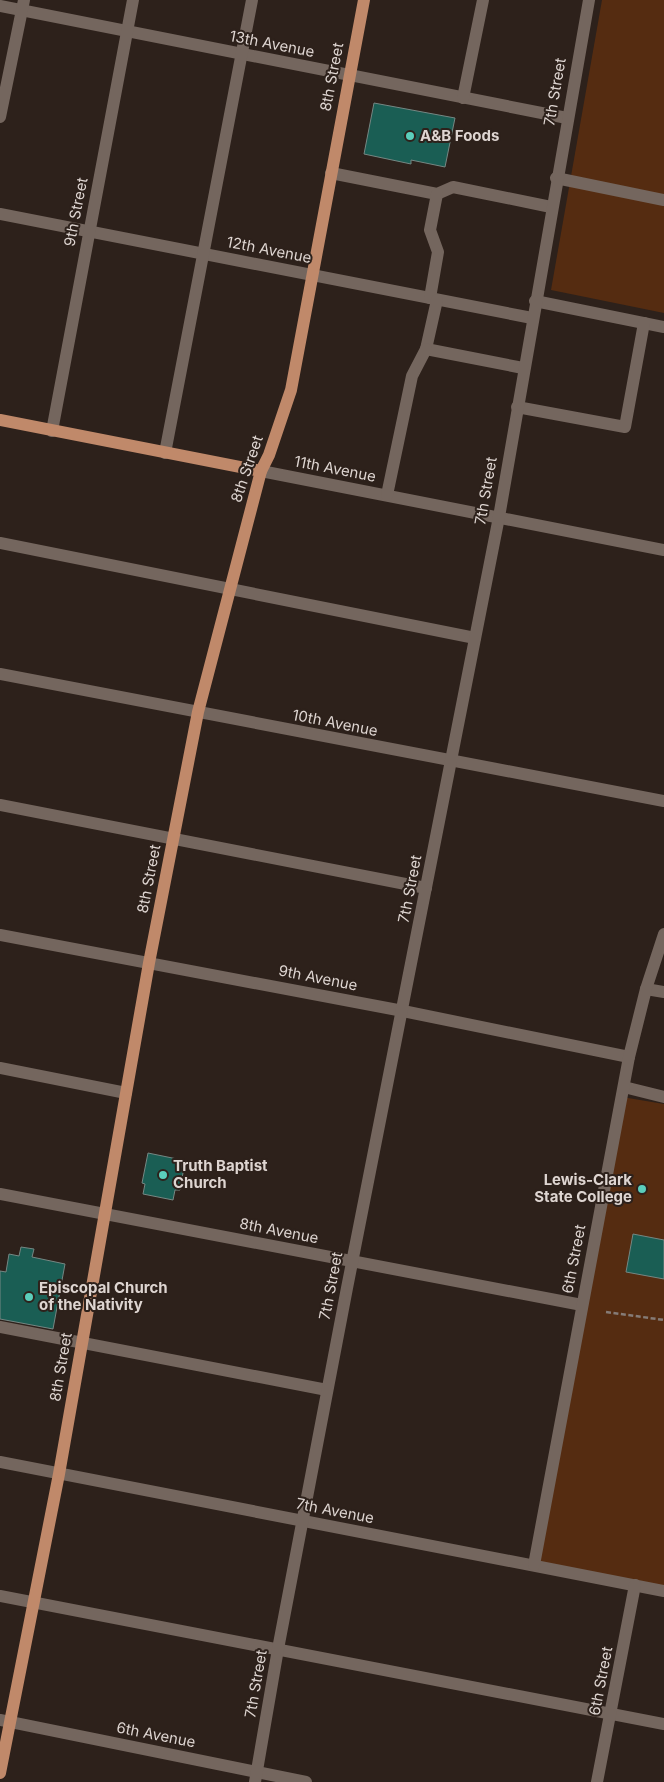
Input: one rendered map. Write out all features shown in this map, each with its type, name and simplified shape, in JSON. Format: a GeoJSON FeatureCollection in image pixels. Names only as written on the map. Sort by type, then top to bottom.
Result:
{"type":"FeatureCollection","features":[{"type":"Feature","properties":{"kind":"main road","name":"8th Street"},"geometry":{"type":"LineString","coordinates":[[0,1773],[5,1721],[34,1603],[59,1474],[126,1094],[198,712],[261,471],[269,455],[291,390],[364,0]]}},
{"type":"Feature","properties":{"kind":"main road","name":"11th Avenue"},"geometry":{"type":"LineString","coordinates":[[0,421],[261,471]]}},
{"type":"Feature","properties":{"kind":"street","name":"9th Street"},"geometry":{"type":"LineString","coordinates":[[52,431],[133,0]]}},
{"type":"Feature","properties":{"kind":"street"},"geometry":{"type":"LineString","coordinates":[[165,453],[252,0]]}},
{"type":"Feature","properties":{"kind":"street"},"geometry":{"type":"LineString","coordinates":[[464,98],[483,0]]}},
{"type":"Feature","properties":{"kind":"street","name":"7th Street"},"geometry":{"type":"LineString","coordinates":[[256,1777],[327,1390],[499,517],[588,0]]}},
{"type":"Feature","properties":{"kind":"street","name":"13th Avenue"},"geometry":{"type":"LineString","coordinates":[[0,6],[23,5],[127,32],[567,118]]}},
{"type":"Feature","properties":{"kind":"street"},"geometry":{"type":"LineString","coordinates":[[0,116],[23,5]]}},
{"type":"Feature","properties":{"kind":"street"},"geometry":{"type":"LineString","coordinates":[[331,173],[437,194],[453,187],[551,207]]}},
{"type":"Feature","properties":{"kind":"street"},"geometry":{"type":"LineString","coordinates":[[556,178],[664,200]]}},
{"type":"Feature","properties":{"kind":"street"},"geometry":{"type":"LineString","coordinates":[[387,496],[412,376],[426,349],[438,252],[430,230],[437,194]]}},
{"type":"Feature","properties":{"kind":"street","name":"12th Avenue"},"geometry":{"type":"LineString","coordinates":[[0,214],[532,318]]}},
{"type":"Feature","properties":{"kind":"street"},"geometry":{"type":"LineString","coordinates":[[535,301],[664,327]]}},
{"type":"Feature","properties":{"kind":"street"},"geometry":{"type":"LineString","coordinates":[[517,407],[625,427],[644,323]]}},
{"type":"Feature","properties":{"kind":"street"},"geometry":{"type":"LineString","coordinates":[[426,349],[524,368]]}},
{"type":"Feature","properties":{"kind":"street","name":"11th Avenue"},"geometry":{"type":"LineString","coordinates":[[261,471],[664,550]]}},
{"type":"Feature","properties":{"kind":"street"},"geometry":{"type":"LineString","coordinates":[[0,543],[475,638]]}},
{"type":"Feature","properties":{"kind":"street","name":"10th Avenue"},"geometry":{"type":"LineString","coordinates":[[0,674],[451,762],[664,801]]}},
{"type":"Feature","properties":{"kind":"street"},"geometry":{"type":"LineString","coordinates":[[0,805],[426,888]]}},
{"type":"Feature","properties":{"kind":"street","name":"6th Street"},"geometry":{"type":"LineString","coordinates":[[534,1565],[629,1057],[646,989],[664,934]]}},
{"type":"Feature","properties":{"kind":"street","name":"9th Avenue"},"geometry":{"type":"LineString","coordinates":[[0,935],[402,1011],[629,1057]]}},
{"type":"Feature","properties":{"kind":"street"},"geometry":{"type":"LineString","coordinates":[[646,989],[664,992]]}},
{"type":"Feature","properties":{"kind":"street"},"geometry":{"type":"LineString","coordinates":[[0,1068],[126,1094]]}},
{"type":"Feature","properties":{"kind":"street"},"geometry":{"type":"LineString","coordinates":[[624,1087],[664,1097]]}},
{"type":"Feature","properties":{"kind":"street","name":"8th Avenue"},"geometry":{"type":"LineString","coordinates":[[0,1194],[582,1305]]}},
{"type":"Feature","properties":{"kind":"street"},"geometry":{"type":"LineString","coordinates":[[0,1327],[327,1390]]}},
{"type":"Feature","properties":{"kind":"street","name":"7th Avenue"},"geometry":{"type":"LineString","coordinates":[[0,1462],[664,1591]]}},
{"type":"Feature","properties":{"kind":"street","name":"6th Street"},"geometry":{"type":"LineString","coordinates":[[597,1782],[636,1585]]}},
{"type":"Feature","properties":{"kind":"street"},"geometry":{"type":"LineString","coordinates":[[0,1596],[664,1724]]}},
{"type":"Feature","properties":{"kind":"street","name":"6th Avenue"},"geometry":{"type":"LineString","coordinates":[[5,1721],[256,1777],[306,1782]]}},
{"type":"Feature","properties":{"kind":"path"},"geometry":{"type":"LineString","coordinates":[[606,1312],[664,1320]]}},
{"type":"Feature","properties":{"kind":"shaded area"},"geometry":{"type":"Polygon","coordinates":[[[602,0],[664,0],[664,313],[551,290],[602,0]]]}},
{"type":"Feature","properties":{"kind":"shaded area","name":"Lewis-Clark State College"},"geometry":{"type":"Polygon","coordinates":[[[622,1097],[664,1104],[664,1590],[534,1565],[622,1097]]]}},
{"type":"Feature","properties":{"kind":"building","name":"A&B Foods"},"geometry":{"type":"Polygon","coordinates":[[[374,103],[455,118],[445,167],[411,160],[411,164],[364,154],[374,103]]]}},
{"type":"Feature","properties":{"kind":"building","name":"Truth Baptist Church"},"geometry":{"type":"Polygon","coordinates":[[[148,1153],[182,1160],[181,1167],[184,1167],[180,1190],[175,1190],[173,1200],[143,1194],[145,1184],[142,1183],[148,1153]]]}},
{"type":"Feature","properties":{"kind":"building"},"geometry":{"type":"Polygon","coordinates":[[[633,1234],[664,1240],[664,1279],[626,1272],[633,1234]]]}},
{"type":"Feature","properties":{"kind":"building","name":"Episcopal Church of the Nativity"},"geometry":{"type":"Polygon","coordinates":[[[21,1247],[34,1249],[32,1257],[65,1264],[53,1329],[0,1319],[0,1271],[6,1272],[9,1254],[19,1256],[21,1247]]]}},
{"type":"Feature","properties":{"kind":"place","name":"A&B Foods"},"geometry":{"type":"Point","coordinates":[410,136]}},
{"type":"Feature","properties":{"kind":"place","name":"Truth Baptist Church"},"geometry":{"type":"Point","coordinates":[163,1175]}},
{"type":"Feature","properties":{"kind":"place","name":"Lewis-Clark State College"},"geometry":{"type":"Point","coordinates":[642,1189]}},
{"type":"Feature","properties":{"kind":"place","name":"Episcopal Church of the Nativity"},"geometry":{"type":"Point","coordinates":[29,1297]}}]}
